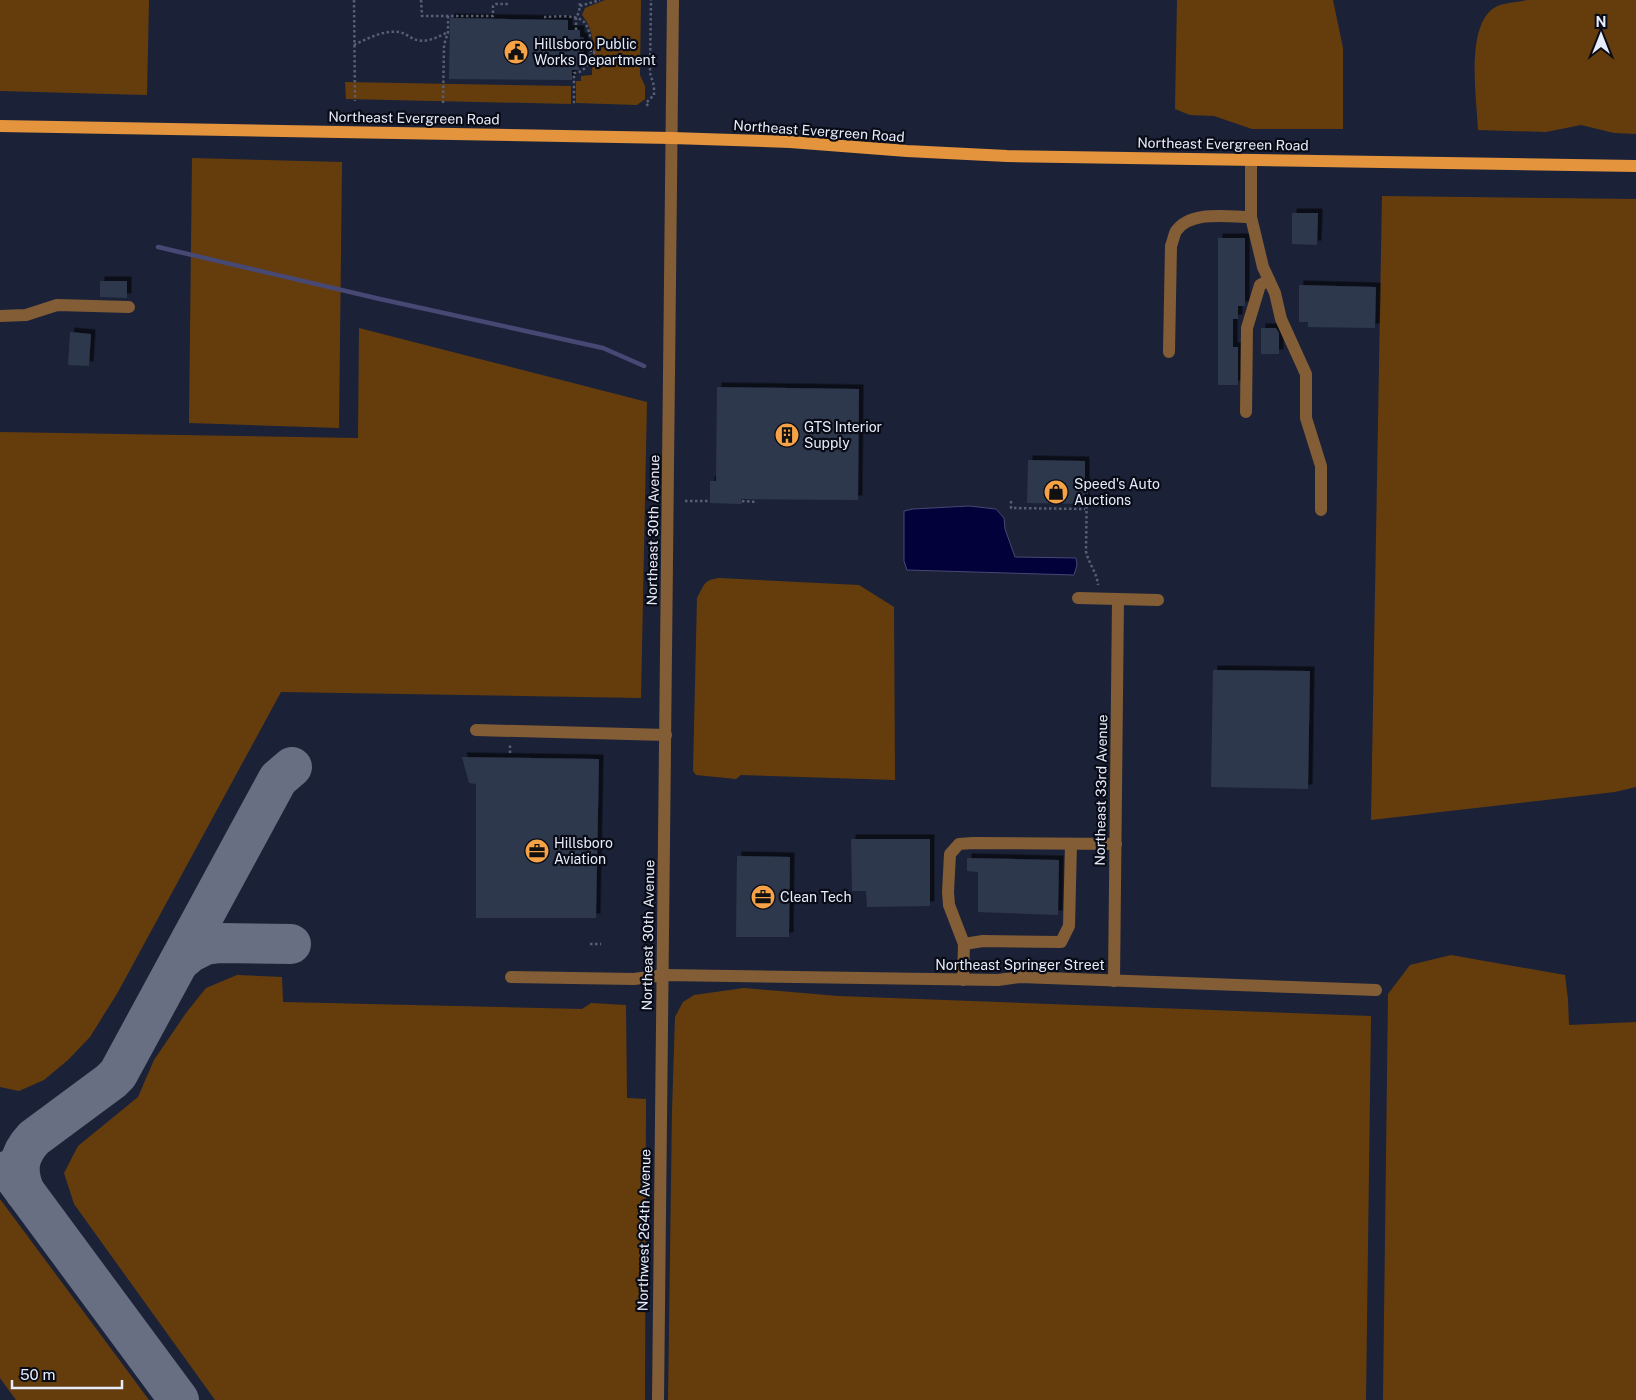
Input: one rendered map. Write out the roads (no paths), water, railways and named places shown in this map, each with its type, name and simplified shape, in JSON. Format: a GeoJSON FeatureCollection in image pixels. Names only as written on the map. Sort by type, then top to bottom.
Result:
{"type":"FeatureCollection","features":[{"type":"Feature","properties":{"kind":"main road","name":"Northeast Evergreen Road"},"geometry":{"type":"LineString","coordinates":[[0,126],[672,138],[790,142],[1007,156],[1636,166]]}},
{"type":"Feature","properties":{"kind":"street","name":"Northeast 30th Avenue"},"geometry":{"type":"LineString","coordinates":[[661,1061],[664,974],[673,0]]}},
{"type":"Feature","properties":{"kind":"street"},"geometry":{"type":"LineString","coordinates":[[1252,160],[1251,217],[1263,267],[1275,293],[1281,319],[1306,374],[1306,418],[1321,466],[1322,510]]}},
{"type":"Feature","properties":{"kind":"street"},"geometry":{"type":"LineString","coordinates":[[1169,352],[1171,246],[1176,231],[1186,222],[1199,216],[1251,217]]}},
{"type":"Feature","properties":{"kind":"street"},"geometry":{"type":"LineString","coordinates":[[1246,412],[1248,328],[1260,285],[1269,280]]}},
{"type":"Feature","properties":{"kind":"street"},"geometry":{"type":"LineString","coordinates":[[0,316],[26,315],[57,305],[130,307]]}},
{"type":"Feature","properties":{"kind":"street"},"geometry":{"type":"LineString","coordinates":[[1078,598],[1158,600]]}},
{"type":"Feature","properties":{"kind":"street","name":"Northeast 33rd Avenue"},"geometry":{"type":"LineString","coordinates":[[1114,981],[1118,599]]}},
{"type":"Feature","properties":{"kind":"street"},"geometry":{"type":"LineString","coordinates":[[476,730],[666,735]]}},
{"type":"Feature","properties":{"kind":"street"},"geometry":{"type":"LineString","coordinates":[[963,980],[964,944],[949,905],[948,892],[950,854],[959,844],[1116,844]]}},
{"type":"Feature","properties":{"kind":"street"},"geometry":{"type":"LineString","coordinates":[[964,944],[983,941],[1061,942],[1069,926],[1071,844]]}},
{"type":"Feature","properties":{"kind":"street","name":"Northeast Springer Street"},"geometry":{"type":"LineString","coordinates":[[511,978],[634,979],[664,974],[963,980],[998,980],[1020,977],[1376,990]]}},
{"type":"Feature","properties":{"kind":"street","name":"Northwest 264th Avenue"},"geometry":{"type":"LineString","coordinates":[[658,1400],[661,1061]]}},
{"type":"Feature","properties":{"kind":"waterway"},"geometry":{"type":"LineString","coordinates":[[158,247],[380,299],[603,348],[644,366]]}},
{"type":"Feature","properties":{"kind":"place","name":"Hillsboro Public Works Department"},"geometry":{"type":"Point","coordinates":[516,52]}},
{"type":"Feature","properties":{"kind":"place","name":"GTS Interior Supply"},"geometry":{"type":"Point","coordinates":[787,435]}},
{"type":"Feature","properties":{"kind":"place","name":"Speed's Auto Auctions"},"geometry":{"type":"Point","coordinates":[1056,492]}},
{"type":"Feature","properties":{"kind":"place","name":"Hillsboro Aviation"},"geometry":{"type":"Point","coordinates":[537,851]}},
{"type":"Feature","properties":{"kind":"place","name":"Clean Tech"},"geometry":{"type":"Point","coordinates":[763,897]}}]}
